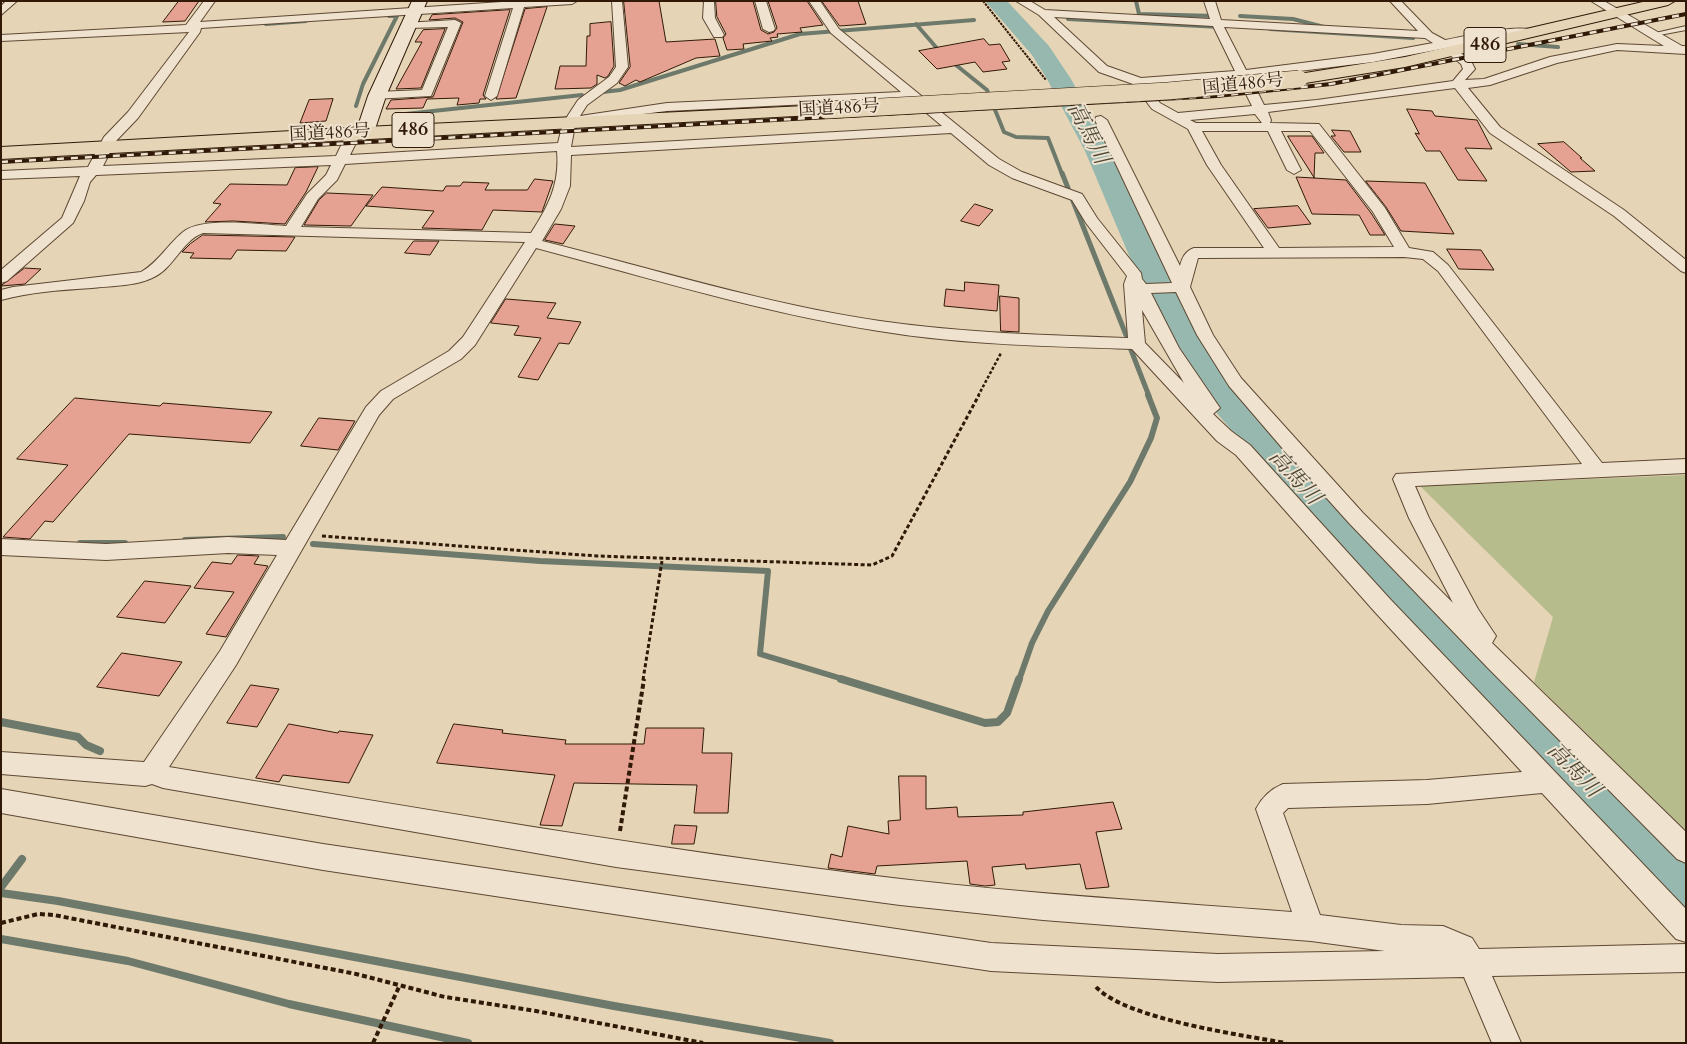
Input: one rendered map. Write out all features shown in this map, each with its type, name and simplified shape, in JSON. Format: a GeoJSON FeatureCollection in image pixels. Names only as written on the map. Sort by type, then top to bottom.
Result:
{"type":"FeatureCollection","features":[{"type":"Feature","properties":{"kind":"highway","name":"国道486号"},"geometry":{"type":"LineString","coordinates":[[1,153],[359,132],[826,110],[1168,91],[1299,79],[1367,69],[1447,48],[1535,33],[1668,1]]}},
{"type":"Feature","properties":{"kind":"street"},"geometry":{"type":"LineString","coordinates":[[1,12],[12,1]]}},
{"type":"Feature","properties":{"kind":"street"},"geometry":{"type":"LineString","coordinates":[[1,278],[68,220],[77,201],[83,181],[92,170],[109,140],[133,115],[193,29],[210,1]]}},
{"type":"Feature","properties":{"kind":"street"},"geometry":{"type":"LineString","coordinates":[[1,38],[193,29],[200,25],[414,12],[474,4],[572,1]]}},
{"type":"Feature","properties":{"kind":"street"},"geometry":{"type":"LineString","coordinates":[[1,763],[145,775],[153,770],[228,658],[294,541],[372,411],[387,395],[436,367],[463,348],[534,241],[561,194],[564,149],[569,123],[582,103],[614,80],[622,67],[617,1]]}},
{"type":"Feature","properties":{"kind":"street"},"geometry":{"type":"LineString","coordinates":[[709,1],[709,18],[718,35]]}},
{"type":"Feature","properties":{"kind":"street"},"geometry":{"type":"LineString","coordinates":[[760,1],[769,30]]}},
{"type":"Feature","properties":{"kind":"street"},"geometry":{"type":"LineString","coordinates":[[814,1],[835,29],[915,95],[952,129],[994,162],[1017,175],[1076,197],[1091,220],[1141,285],[1182,367],[1243,450],[1382,605],[1686,929]]}},
{"type":"Feature","properties":{"kind":"street"},"geometry":{"type":"LineString","coordinates":[[1021,1],[1043,13],[1103,69],[1140,82],[1243,74],[1447,48]]}},
{"type":"Feature","properties":{"kind":"street"},"geometry":{"type":"LineString","coordinates":[[1209,1],[1259,110],[1294,170]]}},
{"type":"Feature","properties":{"kind":"street"},"geometry":{"type":"LineString","coordinates":[[1395,1],[1428,35],[1466,62],[1469,69],[1459,80],[1459,84]]}},
{"type":"Feature","properties":{"kind":"street"},"geometry":{"type":"LineString","coordinates":[[1596,1],[1682,50]]}},
{"type":"Feature","properties":{"kind":"street"},"geometry":{"type":"LineString","coordinates":[[491,96],[520,4]]}},
{"type":"Feature","properties":{"kind":"street"},"geometry":{"type":"LineString","coordinates":[[290,232],[312,197],[332,177],[359,132],[414,12]]}},
{"type":"Feature","properties":{"kind":"street"},"geometry":{"type":"LineString","coordinates":[[377,96],[427,93],[455,23],[414,12]]}},
{"type":"Feature","properties":{"kind":"street"},"geometry":{"type":"LineString","coordinates":[[1043,13],[1428,35]]}},
{"type":"Feature","properties":{"kind":"street"},"geometry":{"type":"LineString","coordinates":[[1178,117],[1318,104],[1445,85],[1486,82],[1554,60],[1617,47],[1682,50]]}},
{"type":"Feature","properties":{"kind":"street"},"geometry":{"type":"LineString","coordinates":[[1140,82],[1139,85],[1156,106],[1178,117],[1193,128],[1214,165],[1275,253]]}},
{"type":"Feature","properties":{"kind":"street"},"geometry":{"type":"LineString","coordinates":[[1459,84],[1495,130],[1585,188],[1686,268]]}},
{"type":"Feature","properties":{"kind":"street"},"geometry":{"type":"LineString","coordinates":[[569,123],[593,116],[667,107],[915,95]]}},
{"type":"Feature","properties":{"kind":"street"},"geometry":{"type":"LineString","coordinates":[[1101,120],[1177,287],[1235,382],[1356,518],[1494,659],[1686,850]]}},
{"type":"Feature","properties":{"kind":"street"},"geometry":{"type":"LineString","coordinates":[[1193,128],[1314,127],[1380,211],[1404,252]]}},
{"type":"Feature","properties":{"kind":"street"},"geometry":{"type":"LineString","coordinates":[[1,175],[952,129]]}},
{"type":"Feature","properties":{"kind":"street"},"geometry":{"type":"LineString","coordinates":[[1,295],[13,291],[73,286],[145,276],[162,267],[189,233],[196,229],[534,241],[788,309],[929,333],[1137,344]]}},
{"type":"Feature","properties":{"kind":"street"},"geometry":{"type":"LineString","coordinates":[[1177,287],[1189,259],[1194,253],[1404,252],[1428,255],[1443,268],[1598,471]]}},
{"type":"Feature","properties":{"kind":"street"},"geometry":{"type":"LineString","coordinates":[[1177,287],[1132,284],[1137,344],[1224,436],[1243,450]]}},
{"type":"Feature","properties":{"kind":"street"},"geometry":{"type":"LineString","coordinates":[[1494,659],[1483,632],[1470,615],[1419,518],[1403,479],[1686,466]]}},
{"type":"Feature","properties":{"kind":"street"},"geometry":{"type":"LineString","coordinates":[[1,547],[106,552],[294,541]]}},
{"type":"Feature","properties":{"kind":"street"},"geometry":{"type":"LineString","coordinates":[[153,770],[163,777],[616,854],[900,892],[1164,917],[1311,927],[1402,938],[1443,940],[1462,948],[1472,962],[1486,990],[1507,1043]]}},
{"type":"Feature","properties":{"kind":"street"},"geometry":{"type":"LineString","coordinates":[[1311,927],[1269,809],[1283,796],[1427,792],[1546,781]]}},
{"type":"Feature","properties":{"kind":"street"},"geometry":{"type":"LineString","coordinates":[[1,801],[323,857],[990,957],[1218,968],[1686,958]]}},
{"type":"Feature","properties":{"kind":"lane"},"geometry":{"type":"LineString","coordinates":[[1654,34],[1686,28]]}},
{"type":"Feature","properties":{"kind":"path"},"geometry":{"type":"LineString","coordinates":[[983,1],[994,12],[1044,77],[1048,86]]}},
{"type":"Feature","properties":{"kind":"path"},"geometry":{"type":"LineString","coordinates":[[294,541],[462,548],[662,562],[872,566],[884,562],[892,556],[1009,338]]}},
{"type":"Feature","properties":{"kind":"path"},"geometry":{"type":"LineString","coordinates":[[616,854],[662,562]]}},
{"type":"Feature","properties":{"kind":"path"},"geometry":{"type":"LineString","coordinates":[[1,923],[38,914],[54,915],[356,974],[400,987],[445,997],[536,1011],[703,1043]]}},
{"type":"Feature","properties":{"kind":"path"},"geometry":{"type":"LineString","coordinates":[[1074,962],[1103,995],[1154,1015],[1206,1030],[1286,1043]]}},
{"type":"Feature","properties":{"kind":"path"},"geometry":{"type":"LineString","coordinates":[[373,1043],[400,987]]}},
{"type":"Feature","properties":{"kind":"green space"},"geometry":{"type":"Polygon","coordinates":[[[1686,475],[1686,832],[1534,682],[1553,617],[1420,486],[1686,475]]]}},
{"type":"Feature","properties":{"kind":"building"},"geometry":{"type":"Polygon","coordinates":[[[179,1],[199,1],[185,21],[163,22],[179,1]]]}},
{"type":"Feature","properties":{"kind":"building"},"geometry":{"type":"Polygon","coordinates":[[[624,1],[659,1],[666,42],[715,39],[720,56],[696,58],[640,82],[636,80],[625,86],[619,83],[630,67],[624,1]]]}},
{"type":"Feature","properties":{"kind":"building"},"geometry":{"type":"Polygon","coordinates":[[[716,1],[753,1],[761,30],[768,34],[774,32],[777,28],[768,1],[807,1],[823,25],[800,28],[802,32],[777,34],[778,37],[770,38],[772,41],[743,44],[744,49],[727,50],[723,38],[726,34],[717,17],[716,1]]]}},
{"type":"Feature","properties":{"kind":"building"},"geometry":{"type":"Polygon","coordinates":[[[822,1],[858,1],[866,24],[840,26],[822,1]]]}},
{"type":"Feature","properties":{"kind":"building"},"geometry":{"type":"Polygon","coordinates":[[[547,7],[516,98],[496,99],[525,9],[547,7]]]}},
{"type":"Feature","properties":{"kind":"building"},"geometry":{"type":"Polygon","coordinates":[[[510,10],[483,95],[486,99],[480,99],[479,103],[457,105],[459,98],[427,99],[423,108],[386,109],[391,100],[433,97],[463,22],[455,18],[429,20],[432,15],[510,10]]]}},
{"type":"Feature","properties":{"kind":"building"},"geometry":{"type":"Polygon","coordinates":[[[611,22],[614,66],[608,76],[605,78],[597,75],[597,84],[591,88],[555,89],[560,66],[586,66],[587,36],[590,36],[590,24],[611,22]]]}},
{"type":"Feature","properties":{"kind":"building"},"geometry":{"type":"Polygon","coordinates":[[[445,29],[421,88],[396,89],[422,42],[415,42],[423,30],[445,29]]]}},
{"type":"Feature","properties":{"kind":"building"},"geometry":{"type":"Polygon","coordinates":[[[984,39],[989,45],[1000,44],[1010,61],[1002,62],[1007,69],[983,72],[975,62],[937,69],[919,51],[984,39]]]}},
{"type":"Feature","properties":{"kind":"building"},"geometry":{"type":"Polygon","coordinates":[[[333,99],[326,121],[300,123],[309,100],[333,99]]]}},
{"type":"Feature","properties":{"kind":"building"},"geometry":{"type":"Polygon","coordinates":[[[1407,109],[1432,111],[1435,116],[1477,120],[1492,149],[1465,148],[1487,181],[1458,180],[1440,151],[1426,151],[1415,133],[1419,134],[1407,109]]]}},
{"type":"Feature","properties":{"kind":"building"},"geometry":{"type":"Polygon","coordinates":[[[1332,130],[1350,131],[1361,152],[1344,152],[1331,136],[1335,136],[1332,130]]]}},
{"type":"Feature","properties":{"kind":"building"},"geometry":{"type":"Polygon","coordinates":[[[1288,136],[1312,136],[1324,153],[1315,153],[1314,178],[1288,136]]]}},
{"type":"Feature","properties":{"kind":"building"},"geometry":{"type":"Polygon","coordinates":[[[1564,142],[1595,171],[1571,172],[1538,144],[1564,142]]]}},
{"type":"Feature","properties":{"kind":"building"},"geometry":{"type":"Polygon","coordinates":[[[318,167],[306,192],[285,224],[233,221],[205,222],[221,204],[213,203],[230,184],[287,185],[295,168],[318,167]]]}},
{"type":"Feature","properties":{"kind":"building"},"geometry":{"type":"Polygon","coordinates":[[[1296,177],[1346,180],[1385,235],[1370,235],[1359,215],[1312,214],[1296,177]]]}},
{"type":"Feature","properties":{"kind":"building"},"geometry":{"type":"Polygon","coordinates":[[[535,179],[553,181],[542,212],[493,210],[482,230],[422,228],[434,211],[366,206],[382,187],[443,191],[446,186],[460,186],[463,182],[489,183],[485,190],[527,190],[535,179]]]}},
{"type":"Feature","properties":{"kind":"building"},"geometry":{"type":"Polygon","coordinates":[[[1366,181],[1425,183],[1454,234],[1401,231],[1366,181]]]}},
{"type":"Feature","properties":{"kind":"building"},"geometry":{"type":"Polygon","coordinates":[[[327,193],[373,195],[351,226],[304,225],[319,200],[327,193]]]}},
{"type":"Feature","properties":{"kind":"building"},"geometry":{"type":"Polygon","coordinates":[[[975,204],[993,210],[979,226],[961,221],[975,204]]]}},
{"type":"Feature","properties":{"kind":"building"},"geometry":{"type":"Polygon","coordinates":[[[1298,206],[1311,224],[1268,228],[1254,209],[1298,206]]]}},
{"type":"Feature","properties":{"kind":"building"},"geometry":{"type":"Polygon","coordinates":[[[555,224],[575,226],[563,244],[545,240],[555,224]]]}},
{"type":"Feature","properties":{"kind":"building"},"geometry":{"type":"Polygon","coordinates":[[[203,235],[295,237],[286,251],[237,250],[231,259],[190,258],[194,253],[182,252],[203,235]]]}},
{"type":"Feature","properties":{"kind":"building"},"geometry":{"type":"Polygon","coordinates":[[[414,241],[439,241],[430,255],[405,253],[414,241]]]}},
{"type":"Feature","properties":{"kind":"building"},"geometry":{"type":"Polygon","coordinates":[[[1447,249],[1481,250],[1494,270],[1459,269],[1447,249]]]}},
{"type":"Feature","properties":{"kind":"building"},"geometry":{"type":"Polygon","coordinates":[[[25,268],[41,269],[25,284],[1,286],[25,268]]]}},
{"type":"Feature","properties":{"kind":"building"},"geometry":{"type":"Polygon","coordinates":[[[965,282],[999,285],[997,311],[944,306],[946,289],[964,291],[965,282]]]}},
{"type":"Feature","properties":{"kind":"building"},"geometry":{"type":"Polygon","coordinates":[[[1000,296],[1019,298],[1019,332],[1001,331],[1000,296]]]}},
{"type":"Feature","properties":{"kind":"building"},"geometry":{"type":"Polygon","coordinates":[[[506,299],[556,303],[547,318],[581,322],[569,344],[559,343],[538,380],[518,377],[541,338],[514,335],[519,326],[491,323],[506,299]]]}},
{"type":"Feature","properties":{"kind":"building"},"geometry":{"type":"Polygon","coordinates":[[[75,398],[160,406],[163,403],[272,412],[250,443],[129,434],[53,522],[45,521],[30,539],[3,537],[68,465],[17,459],[75,398]]]}},
{"type":"Feature","properties":{"kind":"building"},"geometry":{"type":"Polygon","coordinates":[[[319,418],[355,421],[338,450],[301,446],[319,418]]]}},
{"type":"Feature","properties":{"kind":"building"},"geometry":{"type":"Polygon","coordinates":[[[238,555],[259,556],[254,564],[268,566],[226,637],[206,634],[234,592],[194,588],[212,562],[231,564],[238,555]]]}},
{"type":"Feature","properties":{"kind":"building"},"geometry":{"type":"Polygon","coordinates":[[[145,581],[191,586],[165,623],[117,617],[145,581]]]}},
{"type":"Feature","properties":{"kind":"building"},"geometry":{"type":"Polygon","coordinates":[[[122,653],[182,662],[159,696],[97,687],[122,653]]]}},
{"type":"Feature","properties":{"kind":"building"},"geometry":{"type":"Polygon","coordinates":[[[251,685],[279,689],[257,727],[227,723],[251,685]]]}},
{"type":"Feature","properties":{"kind":"building"},"geometry":{"type":"Polygon","coordinates":[[[289,724],[338,733],[339,731],[373,735],[349,783],[283,775],[279,782],[256,778],[289,724]]]}},
{"type":"Feature","properties":{"kind":"building"},"geometry":{"type":"Polygon","coordinates":[[[454,724],[503,730],[502,733],[566,740],[565,744],[644,744],[646,728],[704,728],[702,753],[732,753],[728,813],[694,813],[697,785],[574,783],[562,826],[540,825],[555,775],[437,763],[454,724]]]}},
{"type":"Feature","properties":{"kind":"building"},"geometry":{"type":"Polygon","coordinates":[[[899,776],[926,776],[926,809],[957,807],[958,817],[1023,815],[1023,812],[1113,802],[1122,829],[1096,832],[1109,887],[1086,889],[1080,864],[1026,869],[1025,864],[992,867],[995,885],[985,886],[970,884],[967,861],[877,866],[875,874],[828,868],[831,854],[842,857],[848,826],[889,834],[888,821],[900,820],[899,776]]]}},
{"type":"Feature","properties":{"kind":"building"},"geometry":{"type":"Polygon","coordinates":[[[675,825],[697,826],[694,844],[672,844],[675,825]]]}},
{"type":"Feature","properties":{"kind":"waterway","name":"高馬川"},"geometry":{"type":"LineString","coordinates":[[995,1],[1041,51],[1059,79],[1098,151],[1128,215],[1168,310],[1194,355],[1227,403],[1314,501],[1686,888]]}},
{"type":"Feature","properties":{"kind":"waterway"},"geometry":{"type":"LineString","coordinates":[[1136,1],[1139,14],[1215,16]]}},
{"type":"Feature","properties":{"kind":"waterway"},"geometry":{"type":"LineString","coordinates":[[356,106],[363,84],[397,16],[389,16]]}},
{"type":"Feature","properties":{"kind":"waterway"},"geometry":{"type":"LineString","coordinates":[[1240,16],[1293,19],[1324,27]]}},
{"type":"Feature","properties":{"kind":"waterway","name":"高馬川"},"geometry":{"type":"LineString","coordinates":[[1008,18],[1018,18]]}},
{"type":"Feature","properties":{"kind":"waterway"},"geometry":{"type":"LineString","coordinates":[[1068,19],[1220,27]]}},
{"type":"Feature","properties":{"kind":"waterway"},"geometry":{"type":"LineString","coordinates":[[917,25],[974,20]]}},
{"type":"Feature","properties":{"kind":"waterway"},"geometry":{"type":"LineString","coordinates":[[266,24],[306,21]]}},
{"type":"Feature","properties":{"kind":"waterway"},"geometry":{"type":"LineString","coordinates":[[603,92],[620,90],[800,34],[917,25]]}},
{"type":"Feature","properties":{"kind":"waterway"},"geometry":{"type":"LineString","coordinates":[[917,25],[941,53]]}},
{"type":"Feature","properties":{"kind":"waterway"},"geometry":{"type":"LineString","coordinates":[[1270,29],[1413,38]]}},
{"type":"Feature","properties":{"kind":"waterway"},"geometry":{"type":"LineString","coordinates":[[1518,44],[1558,47]]}},
{"type":"Feature","properties":{"kind":"waterway"},"geometry":{"type":"LineString","coordinates":[[951,61],[987,90],[1004,132],[1016,137],[1048,138],[1062,174]]}},
{"type":"Feature","properties":{"kind":"waterway"},"geometry":{"type":"LineString","coordinates":[[396,115],[582,95]]}},
{"type":"Feature","properties":{"kind":"waterway"},"geometry":{"type":"LineString","coordinates":[[1062,173],[1068,188]]}},
{"type":"Feature","properties":{"kind":"waterway"},"geometry":{"type":"LineString","coordinates":[[1073,201],[1126,335]]}},
{"type":"Feature","properties":{"kind":"waterway"},"geometry":{"type":"LineString","coordinates":[[1131,350],[1149,396]]}},
{"type":"Feature","properties":{"kind":"waterway"},"geometry":{"type":"LineString","coordinates":[[1019,680],[1032,643],[1048,611],[1130,482],[1151,438],[1157,418],[1148,395]]}},
{"type":"Feature","properties":{"kind":"waterway"},"geometry":{"type":"LineString","coordinates":[[185,540],[283,537]]}},
{"type":"Feature","properties":{"kind":"waterway"},"geometry":{"type":"LineString","coordinates":[[80,543],[125,543]]}},
{"type":"Feature","properties":{"kind":"waterway"},"geometry":{"type":"LineString","coordinates":[[313,544],[540,561],[768,571],[760,654],[846,680]]}},
{"type":"Feature","properties":{"kind":"waterway"},"geometry":{"type":"LineString","coordinates":[[841,679],[985,723],[998,722],[1007,713],[1019,679]]}},
{"type":"Feature","properties":{"kind":"waterway"},"geometry":{"type":"LineString","coordinates":[[1,722],[78,737],[86,745],[100,751]]}},
{"type":"Feature","properties":{"kind":"waterway"},"geometry":{"type":"LineString","coordinates":[[1,887],[22,859]]}},
{"type":"Feature","properties":{"kind":"waterway"},"geometry":{"type":"LineString","coordinates":[[1,893],[58,901],[614,1006],[830,1043]]}},
{"type":"Feature","properties":{"kind":"waterway"},"geometry":{"type":"LineString","coordinates":[[1,939],[128,961],[289,1004],[468,1043]]}},
{"type":"Feature","properties":{"kind":"railway"},"geometry":{"type":"LineString","coordinates":[[1,162],[1217,96],[1331,84],[1686,14]]}}]}
